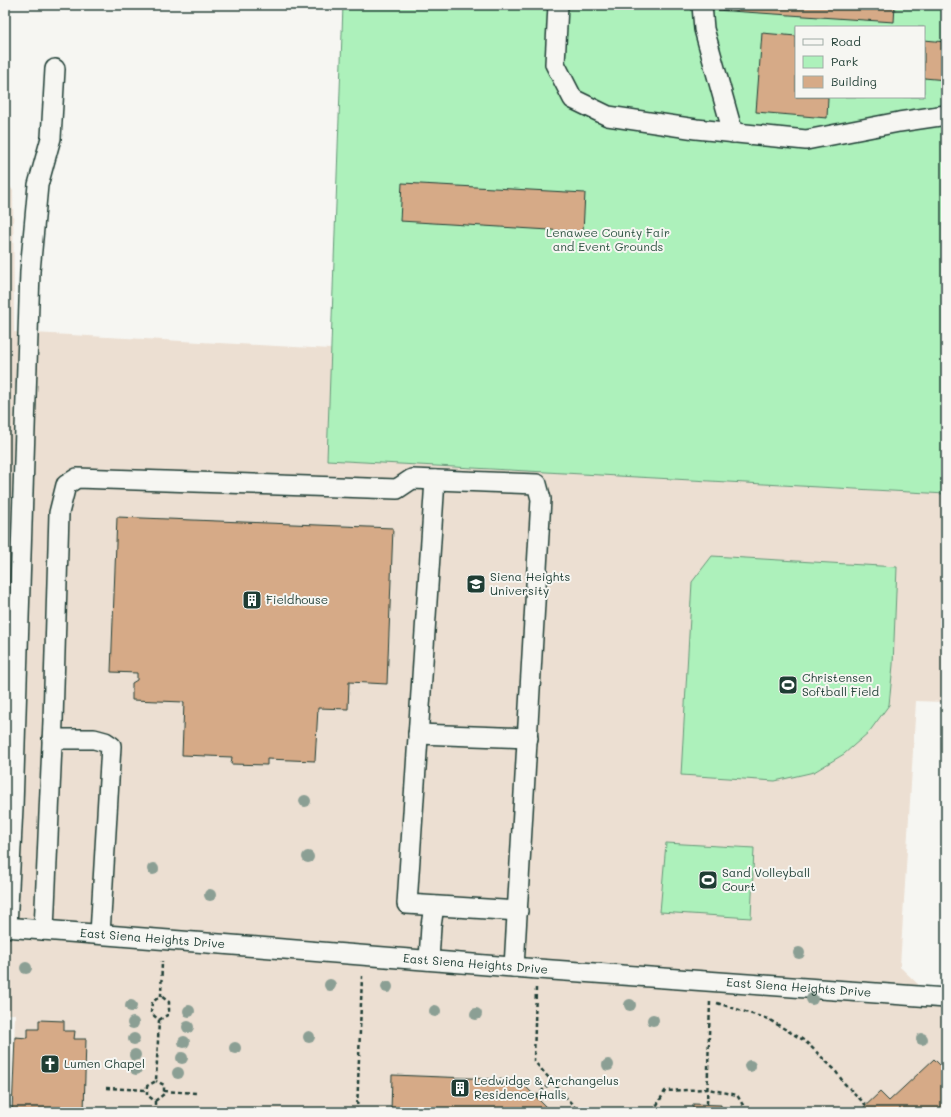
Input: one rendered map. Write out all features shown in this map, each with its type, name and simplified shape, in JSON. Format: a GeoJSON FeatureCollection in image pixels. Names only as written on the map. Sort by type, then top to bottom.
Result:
{"type":"FeatureCollection","features":[{"type":"Feature","properties":{"kind":"street"},"geometry":{"type":"LineString","coordinates":[[558,5],[555,64],[573,99],[608,116],[696,129],[806,140],[899,122],[946,116]]}},
{"type":"Feature","properties":{"kind":"street"},"geometry":{"type":"LineString","coordinates":[[702,5],[704,29],[733,133]]}},
{"type":"Feature","properties":{"kind":"street"},"geometry":{"type":"LineString","coordinates":[[6,927],[13,807],[30,271],[38,185],[51,138],[55,69]]}},
{"type":"Feature","properties":{"kind":"street"},"geometry":{"type":"LineString","coordinates":[[44,930],[59,513],[66,485],[77,478],[397,489],[412,479],[537,484],[541,499],[514,967]]}},
{"type":"Feature","properties":{"kind":"street"},"geometry":{"type":"LineString","coordinates":[[436,480],[407,904],[518,912]]}},
{"type":"Feature","properties":{"kind":"street"},"geometry":{"type":"LineString","coordinates":[[418,734],[528,738]]}},
{"type":"Feature","properties":{"kind":"street"},"geometry":{"type":"LineString","coordinates":[[52,739],[94,739],[105,742],[110,746],[100,934]]}},
{"type":"Feature","properties":{"kind":"street"},"geometry":{"type":"LineString","coordinates":[[429,960],[434,906]]}},
{"type":"Feature","properties":{"kind":"street","name":"East Siena Heights Drive"},"geometry":{"type":"LineString","coordinates":[[6,927],[514,967],[946,998]]}},
{"type":"Feature","properties":{"kind":"path"},"geometry":{"type":"LineString","coordinates":[[161,996],[162,961]]}},
{"type":"Feature","properties":{"kind":"path"},"geometry":{"type":"LineString","coordinates":[[362,976],[357,1111],[391,1111]]}},
{"type":"Feature","properties":{"kind":"path"},"geometry":{"type":"LineString","coordinates":[[536,988],[534,1061],[579,1112]]}},
{"type":"Feature","properties":{"kind":"path"},"geometry":{"type":"LineString","coordinates":[[159,1020],[151,1014],[152,1002],[161,996]]}},
{"type":"Feature","properties":{"kind":"path"},"geometry":{"type":"LineString","coordinates":[[159,1020],[169,1014],[169,1002],[161,996]]}},
{"type":"Feature","properties":{"kind":"path"},"geometry":{"type":"LineString","coordinates":[[707,1104],[710,1000],[768,1019],[805,1041],[834,1069],[844,1083],[866,1105]]}},
{"type":"Feature","properties":{"kind":"path"},"geometry":{"type":"LineString","coordinates":[[156,1081],[159,1020]]}},
{"type":"Feature","properties":{"kind":"path"},"geometry":{"type":"LineString","coordinates":[[155,1112],[155,1101],[147,1094],[147,1086],[156,1081]]}},
{"type":"Feature","properties":{"kind":"path"},"geometry":{"type":"LineString","coordinates":[[155,1101],[164,1094],[164,1085],[156,1081]]}},
{"type":"Feature","properties":{"kind":"path"},"geometry":{"type":"LineString","coordinates":[[536,1097],[552,1081]]}},
{"type":"Feature","properties":{"kind":"path"},"geometry":{"type":"LineString","coordinates":[[106,1088],[147,1090]]}},
{"type":"Feature","properties":{"kind":"path"},"geometry":{"type":"LineString","coordinates":[[653,1112],[665,1091],[708,1089],[736,1096],[747,1112]]}},
{"type":"Feature","properties":{"kind":"path"},"geometry":{"type":"LineString","coordinates":[[164,1091],[196,1094]]}},
{"type":"Feature","properties":{"kind":"shaded area","name":"Siena Heights University"},"geometry":{"type":"Polygon","coordinates":[[[5,179],[13,191],[14,332],[331,349],[328,460],[946,494],[946,673],[944,702],[916,701],[900,967],[942,1007],[946,1008],[946,1112],[12,1112],[15,1014],[5,1014],[5,179]]]}},
{"type":"Feature","properties":{"kind":"green space","name":"Lenawee County Fair and Event Grounds"},"geometry":{"type":"Polygon","coordinates":[[[343,5],[946,5],[946,494],[327,460],[343,5]]]}},
{"type":"Feature","properties":{"kind":"green space","name":"Christensen Softball Field"},"geometry":{"type":"Polygon","coordinates":[[[712,556],[897,567],[893,665],[889,705],[869,732],[844,754],[814,772],[775,781],[681,775],[692,582],[712,556]]]}},
{"type":"Feature","properties":{"kind":"green space","name":"Sand Volleyball Court"},"geometry":{"type":"Polygon","coordinates":[[[666,843],[754,848],[751,918],[660,912],[666,843]]]}},
{"type":"Feature","properties":{"kind":"building"},"geometry":{"type":"Polygon","coordinates":[[[715,5],[895,5],[894,22],[715,10],[715,5]]]}},
{"type":"Feature","properties":{"kind":"building"},"geometry":{"type":"Polygon","coordinates":[[[762,33],[795,36],[795,98],[828,98],[827,118],[756,112],[762,33]]]}},
{"type":"Feature","properties":{"kind":"building"},"geometry":{"type":"Polygon","coordinates":[[[925,40],[946,42],[946,80],[925,78],[925,40]]]}},
{"type":"Feature","properties":{"kind":"building"},"geometry":{"type":"Polygon","coordinates":[[[402,183],[585,193],[583,232],[400,221],[402,183]]]}},
{"type":"Feature","properties":{"kind":"building","name":"Fieldhouse"},"geometry":{"type":"Polygon","coordinates":[[[117,517],[393,528],[387,684],[349,682],[348,709],[318,708],[315,761],[267,759],[267,765],[231,764],[232,757],[182,755],[184,702],[132,700],[132,683],[137,680],[137,673],[111,672],[117,517]]]}},
{"type":"Feature","properties":{"kind":"building"},"geometry":{"type":"Polygon","coordinates":[[[39,1020],[64,1021],[64,1031],[75,1031],[74,1039],[86,1039],[84,1112],[12,1112],[15,1037],[28,1038],[28,1029],[39,1029],[39,1020]]]}},
{"type":"Feature","properties":{"kind":"building"},"geometry":{"type":"Polygon","coordinates":[[[934,1059],[946,1071],[946,1112],[859,1112],[880,1092],[889,1101],[934,1059]]]}},
{"type":"Feature","properties":{"kind":"building","name":"Ledwidge & Archangelus Residence Halls"},"geometry":{"type":"Polygon","coordinates":[[[392,1075],[519,1080],[551,1112],[391,1112],[392,1075]]]}},
{"type":"Feature","properties":{"kind":"building"},"geometry":{"type":"Polygon","coordinates":[[[693,1104],[721,1105],[721,1112],[672,1112],[672,1109],[693,1110],[693,1104]]]}},
{"type":"Feature","properties":{"kind":"place","name":"Siena Heights University"},"geometry":{"type":"Point","coordinates":[476,584]}},
{"type":"Feature","properties":{"kind":"place","name":"Fieldhouse"},"geometry":{"type":"Point","coordinates":[252,600]}},
{"type":"Feature","properties":{"kind":"place","name":"Christensen Softball Field"},"geometry":{"type":"Point","coordinates":[788,685]}},
{"type":"Feature","properties":{"kind":"place","name":"Sand Volleyball Court"},"geometry":{"type":"Point","coordinates":[708,880]}},
{"type":"Feature","properties":{"kind":"place","name":"Lumen Chapel"},"geometry":{"type":"Point","coordinates":[50,1064]}},
{"type":"Feature","properties":{"kind":"place","name":"Ledwidge & Archangelus Residence Halls"},"geometry":{"type":"Point","coordinates":[460,1088]}}]}
